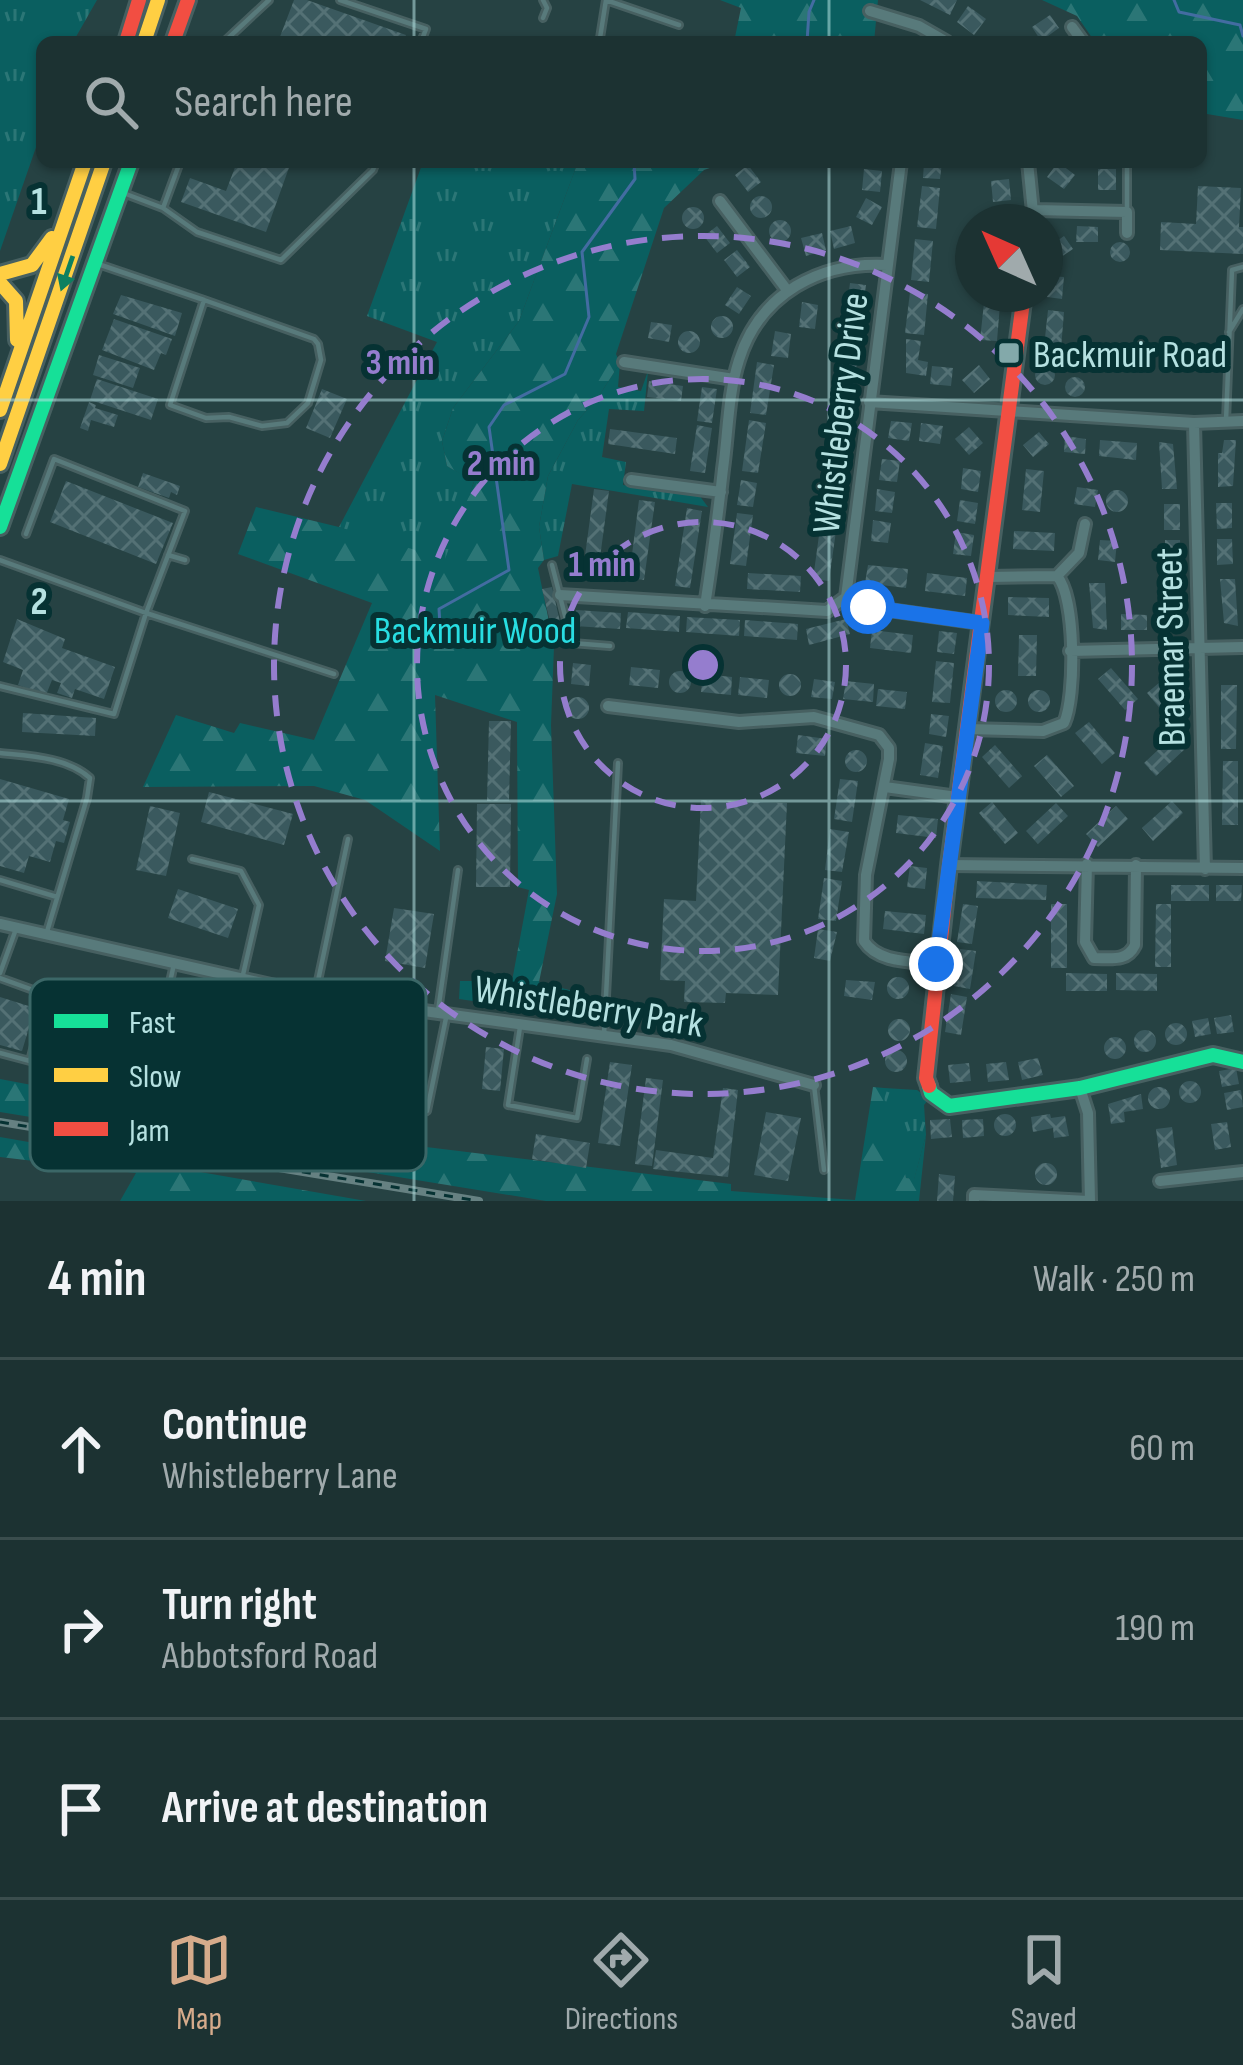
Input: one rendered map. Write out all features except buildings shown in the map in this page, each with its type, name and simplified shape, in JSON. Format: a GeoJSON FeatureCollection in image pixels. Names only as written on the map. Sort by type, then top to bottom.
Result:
{"type":"FeatureCollection","features":[{"type":"Feature","properties":{"kind":"main road"},"geometry":{"type":"LineString","coordinates":[[128,36],[140,0]]}},
{"type":"Feature","properties":{"kind":"main road"},"geometry":{"type":"LineString","coordinates":[[146,36],[158,0]]}},
{"type":"Feature","properties":{"kind":"main road"},"geometry":{"type":"LineString","coordinates":[[175,36],[188,0]]}},
{"type":"Feature","properties":{"kind":"main road"},"geometry":{"type":"LineString","coordinates":[[0,410],[84,168]]}},
{"type":"Feature","properties":{"kind":"main road"},"geometry":{"type":"LineString","coordinates":[[0,464],[102,168]]}},
{"type":"Feature","properties":{"kind":"main road"},"geometry":{"type":"LineString","coordinates":[[0,527],[129,168]]}},
{"type":"Feature","properties":{"kind":"main road"},"geometry":{"type":"LineString","coordinates":[[0,274],[32,265],[63,227]]}},
{"type":"Feature","properties":{"kind":"main road"},"geometry":{"type":"LineString","coordinates":[[0,283],[18,306],[19,357]]}},
{"type":"Feature","properties":{"kind":"main road"},"geometry":{"type":"LineString","coordinates":[[1022,312],[936,964],[926,1078],[931,1093],[949,1106],[1080,1088],[1213,1055],[1243,1061]]}},
{"type":"Feature","properties":{"kind":"street"},"geometry":{"type":"LineString","coordinates":[[870,11],[936,36]]}},
{"type":"Feature","properties":{"kind":"street"},"geometry":{"type":"LineString","coordinates":[[918,36],[919,26]]}},
{"type":"Feature","properties":{"kind":"street"},"geometry":{"type":"LineString","coordinates":[[1072,27],[1079,36]]}},
{"type":"Feature","properties":{"kind":"street","name":"Whistleberry Drive"},"geometry":{"type":"LineString","coordinates":[[847,597],[900,168]]}},
{"type":"Feature","properties":{"kind":"street"},"geometry":{"type":"LineString","coordinates":[[1029,168],[1033,204]]}},
{"type":"Feature","properties":{"kind":"street"},"geometry":{"type":"LineString","coordinates":[[720,201],[787,290]]}},
{"type":"Feature","properties":{"kind":"street"},"geometry":{"type":"LineString","coordinates":[[1063,215],[1127,212],[1127,233]]}},
{"type":"Feature","properties":{"kind":"street"},"geometry":{"type":"LineString","coordinates":[[705,606],[734,379],[756,322],[787,290],[840,266],[888,265]]}},
{"type":"Feature","properties":{"kind":"street"},"geometry":{"type":"LineString","coordinates":[[624,362],[734,379]]}},
{"type":"Feature","properties":{"kind":"street"},"geometry":{"type":"LineString","coordinates":[[869,402],[1194,423],[1243,421]]}},
{"type":"Feature","properties":{"kind":"street","name":"Braemar Street"},"geometry":{"type":"LineString","coordinates":[[1194,423],[1205,869]]}},
{"type":"Feature","properties":{"kind":"street"},"geometry":{"type":"LineString","coordinates":[[631,480],[721,492]]}},
{"type":"Feature","properties":{"kind":"street"},"geometry":{"type":"LineString","coordinates":[[988,577],[1057,576],[1079,553],[1084,524]]}},
{"type":"Feature","properties":{"kind":"street"},"geometry":{"type":"LineString","coordinates":[[967,729],[1056,728],[1064,722],[1071,700],[1069,595],[1057,576]]}},
{"type":"Feature","properties":{"kind":"street"},"geometry":{"type":"LineString","coordinates":[[560,595],[827,611],[847,597],[889,611],[982,623]]}},
{"type":"Feature","properties":{"kind":"street"},"geometry":{"type":"LineString","coordinates":[[1070,651],[1243,647]]}},
{"type":"Feature","properties":{"kind":"street"},"geometry":{"type":"LineString","coordinates":[[608,706],[739,722],[814,717],[879,735],[889,748],[866,875],[864,941],[867,948],[886,958],[936,964]]}},
{"type":"Feature","properties":{"kind":"street"},"geometry":{"type":"LineString","coordinates":[[885,787],[957,797]]}},
{"type":"Feature","properties":{"kind":"street"},"geometry":{"type":"LineString","coordinates":[[1087,864],[1085,942],[1094,958],[1131,954],[1136,865]]}},
{"type":"Feature","properties":{"kind":"street"},"geometry":{"type":"LineString","coordinates":[[949,865],[1243,868]]}},
{"type":"Feature","properties":{"kind":"street","name":"Whistleberry Park"},"geometry":{"type":"LineString","coordinates":[[0,924],[242,979]]}},
{"type":"Feature","properties":{"kind":"street","name":"Whistleberry Park"},"geometry":{"type":"LineString","coordinates":[[426,1010],[671,1045],[814,1085]]}},
{"type":"Feature","properties":{"kind":"street"},"geometry":{"type":"LineString","coordinates":[[974,1201],[974,1195],[1089,1201],[1088,1113],[1080,1088]]}},
{"type":"Feature","properties":{"kind":"street"},"geometry":{"type":"LineString","coordinates":[[1160,1181],[1243,1172]]}},
{"type":"Feature","properties":{"kind":"lane"},"geometry":{"type":"LineString","coordinates":[[226,36],[269,0]]}},
{"type":"Feature","properties":{"kind":"lane"},"geometry":{"type":"LineString","coordinates":[[340,0],[426,29],[423,36]]}},
{"type":"Feature","properties":{"kind":"lane"},"geometry":{"type":"LineString","coordinates":[[542,0],[547,8],[543,18]]}},
{"type":"Feature","properties":{"kind":"lane"},"geometry":{"type":"LineString","coordinates":[[600,36],[606,0],[679,25]]}},
{"type":"Feature","properties":{"kind":"lane"},"geometry":{"type":"LineString","coordinates":[[163,208],[178,168]]}},
{"type":"Feature","properties":{"kind":"lane"},"geometry":{"type":"LineString","coordinates":[[120,192],[163,208],[197,232],[281,260],[374,168]]}},
{"type":"Feature","properties":{"kind":"lane"},"geometry":{"type":"LineString","coordinates":[[1127,168],[1127,212]]}},
{"type":"Feature","properties":{"kind":"lane"},"geometry":{"type":"LineString","coordinates":[[95,263],[204,300],[314,338],[319,344],[318,376],[300,413],[286,423],[262,426],[229,417],[206,418],[170,405],[204,300]]}},
{"type":"Feature","properties":{"kind":"lane"},"geometry":{"type":"LineString","coordinates":[[1226,421],[1232,270],[1243,267]]}},
{"type":"Feature","properties":{"kind":"lane"},"geometry":{"type":"LineString","coordinates":[[1229,332],[1243,309]]}},
{"type":"Feature","properties":{"kind":"lane"},"geometry":{"type":"LineString","coordinates":[[0,686],[114,714],[185,511],[55,459],[26,534]]}},
{"type":"Feature","properties":{"kind":"lane"},"geometry":{"type":"LineString","coordinates":[[168,555],[185,560]]}},
{"type":"Feature","properties":{"kind":"lane"},"geometry":{"type":"LineString","coordinates":[[0,560],[334,674]]}},
{"type":"Feature","properties":{"kind":"lane"},"geometry":{"type":"LineString","coordinates":[[553,565],[572,643],[610,646]]}},
{"type":"Feature","properties":{"kind":"lane"},"geometry":{"type":"LineString","coordinates":[[0,753],[45,758],[84,771],[89,778],[45,936]]}},
{"type":"Feature","properties":{"kind":"lane"},"geometry":{"type":"LineString","coordinates":[[604,1034],[618,763]]}},
{"type":"Feature","properties":{"kind":"lane"},"geometry":{"type":"LineString","coordinates":[[318,979],[348,838]]}},
{"type":"Feature","properties":{"kind":"lane"},"geometry":{"type":"LineString","coordinates":[[192,859],[242,871],[259,905],[242,979]]}},
{"type":"Feature","properties":{"kind":"lane"},"geometry":{"type":"LineString","coordinates":[[426,1111],[458,870]]}},
{"type":"Feature","properties":{"kind":"lane"},"geometry":{"type":"LineString","coordinates":[[0,880],[57,897]]}},
{"type":"Feature","properties":{"kind":"lane"},"geometry":{"type":"LineString","coordinates":[[16,929],[0,976],[30,988]]}},
{"type":"Feature","properties":{"kind":"lane"},"geometry":{"type":"LineString","coordinates":[[171,979],[174,964]]}},
{"type":"Feature","properties":{"kind":"lane"},"geometry":{"type":"LineString","coordinates":[[521,1021],[508,1105],[578,1118],[587,1060]]}},
{"type":"Feature","properties":{"kind":"lane"},"geometry":{"type":"LineString","coordinates":[[0,1053],[30,1061]]}},
{"type":"Feature","properties":{"kind":"lane"},"geometry":{"type":"LineString","coordinates":[[814,1085],[824,1170]]}},
{"type":"Feature","properties":{"kind":"green space"},"geometry":{"type":"Polygon","coordinates":[[[0,0],[97,0],[76,36],[36,36],[36,147],[0,251],[0,0]]]}},
{"type":"Feature","properties":{"kind":"green space"},"geometry":{"type":"Polygon","coordinates":[[[720,0],[878,0],[875,36],[735,36],[741,8],[720,0]]]}},
{"type":"Feature","properties":{"kind":"green space"},"geometry":{"type":"Polygon","coordinates":[[[1042,0],[1243,0],[1243,120],[1207,114],[1207,36],[1091,36],[1077,16],[1042,0]]]}},
{"type":"Feature","properties":{"kind":"green space"},"geometry":{"type":"Polygon","coordinates":[[[421,168],[576,168],[519,321],[453,408],[442,441],[447,466],[474,481],[447,566],[339,527],[437,342],[367,316],[421,168]]]}},
{"type":"Feature","properties":{"kind":"green space","name":"Backmuir Wood"},"geometry":{"type":"Polygon","coordinates":[[[576,168],[710,168],[664,208],[616,354],[620,363],[578,420],[548,476],[539,527],[544,560],[538,568],[554,646],[551,725],[557,894],[539,982],[573,991],[579,1016],[459,999],[460,981],[512,981],[529,890],[518,887],[517,722],[435,695],[440,851],[365,800],[314,786],[143,787],[176,715],[234,733],[240,723],[314,740],[372,603],[238,554],[256,507],[445,559],[474,482],[447,466],[442,441],[453,408],[519,321],[576,168]]]}},
{"type":"Feature","properties":{"kind":"green space"},"geometry":{"type":"Polygon","coordinates":[[[620,363],[618,387],[641,391],[648,371],[644,411],[609,409],[602,457],[626,462],[623,485],[699,495],[708,507],[572,484],[558,556],[544,560],[539,527],[548,476],[578,420],[620,363]]]}},
{"type":"Feature","properties":{"kind":"green space"},"geometry":{"type":"Polygon","coordinates":[[[0,1079],[30,1085],[30,1117],[0,1112],[0,1079]]]}},
{"type":"Feature","properties":{"kind":"green space"},"geometry":{"type":"Polygon","coordinates":[[[873,1087],[884,1088],[906,1178],[914,1179],[926,1135],[919,1201],[546,1201],[362,1171],[426,1171],[426,1147],[731,1184],[731,1191],[855,1200],[873,1087]]]}},
{"type":"Feature","properties":{"kind":"green space"},"geometry":{"type":"Polygon","coordinates":[[[884,1088],[917,1090],[929,1099],[924,1105],[926,1135],[914,1180],[906,1178],[884,1116],[884,1088]]]}},
{"type":"Feature","properties":{"kind":"green space"},"geometry":{"type":"Polygon","coordinates":[[[0,1137],[30,1142],[30,1161],[0,1157],[0,1137]]]}},
{"type":"Feature","properties":{"kind":"green space"},"geometry":{"type":"Polygon","coordinates":[[[119,1171],[194,1171],[366,1201],[120,1201],[136,1173],[119,1171]]]}},
{"type":"Feature","properties":{"kind":"waterway"},"geometry":{"type":"LineString","coordinates":[[807,36],[814,0]]}},
{"type":"Feature","properties":{"kind":"waterway"},"geometry":{"type":"LineString","coordinates":[[1174,0],[1179,12],[1240,25],[1243,36]]}},
{"type":"Feature","properties":{"kind":"waterway"},"geometry":{"type":"LineString","coordinates":[[441,641],[439,609],[509,570],[489,427],[504,405],[565,374],[589,317],[582,252],[635,179],[634,168]]}},
{"type":"Feature","properties":{"kind":"railway"},"geometry":{"type":"LineString","coordinates":[[0,1122],[30,1127]]}},
{"type":"Feature","properties":{"kind":"railway"},"geometry":{"type":"LineString","coordinates":[[297,1171],[479,1201]]}},
{"type":"Feature","properties":{"kind":"traffic: fast"},"geometry":{"type":"LineString","coordinates":[[0,527],[129,168]]}},
{"type":"Feature","properties":{"kind":"traffic: fast"},"geometry":{"type":"LineString","coordinates":[[929,1086],[949,1106],[1080,1088],[1213,1055],[1243,1062]]}},
{"type":"Feature","properties":{"kind":"traffic: slow"},"geometry":{"type":"LineString","coordinates":[[146,36],[158,0]]}},
{"type":"Feature","properties":{"kind":"traffic: slow"},"geometry":{"type":"LineString","coordinates":[[0,410],[83,168]]}},
{"type":"Feature","properties":{"kind":"traffic: slow"},"geometry":{"type":"LineString","coordinates":[[0,464],[102,168]]}},
{"type":"Feature","properties":{"kind":"traffic: slow"},"geometry":{"type":"LineString","coordinates":[[0,274],[32,265],[52,238]]}},
{"type":"Feature","properties":{"kind":"traffic: slow"},"geometry":{"type":"LineString","coordinates":[[0,283],[16,301],[17,340]]}},
{"type":"Feature","properties":{"kind":"traffic: jam"},"geometry":{"type":"LineString","coordinates":[[128,36],[139,0]]}},
{"type":"Feature","properties":{"kind":"traffic: jam"},"geometry":{"type":"LineString","coordinates":[[175,36],[188,0]]}},
{"type":"Feature","properties":{"kind":"traffic: jam"},"geometry":{"type":"LineString","coordinates":[[929,1086],[926,1078],[949,865],[1022,312]]}},
{"type":"Feature","properties":{"kind":"place","name":"Backmuir Road"},"geometry":{"type":"Point","coordinates":[1009,353]}},
{"type":"Feature","properties":{"kind":"route"},"geometry":{"type":"LineString","coordinates":[[868,607],[982,623],[936,964]]}}]}
